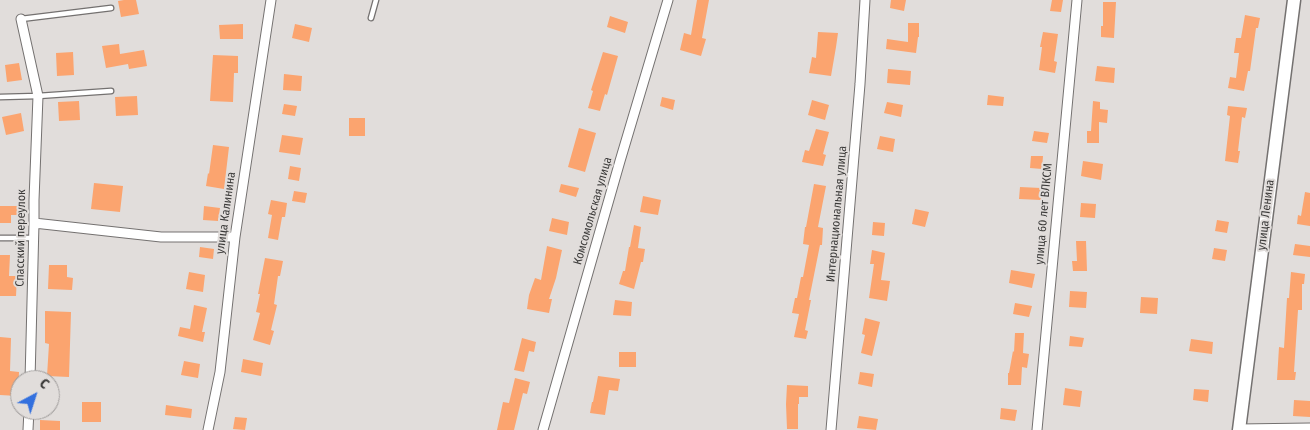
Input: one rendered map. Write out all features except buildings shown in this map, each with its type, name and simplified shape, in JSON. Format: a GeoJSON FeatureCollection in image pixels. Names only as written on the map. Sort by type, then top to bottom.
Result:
{"type":"FeatureCollection","features":[{"type":"Feature","properties":{"kind":"street","name":"улица Калинина"},"geometry":{"type":"LineString","coordinates":[[208,430],[220,372],[235,237],[271,0]]}},
{"type":"Feature","properties":{"kind":"street","name":"Комсомольская улица"},"geometry":{"type":"LineString","coordinates":[[543,430],[668,0]]}},
{"type":"Feature","properties":{"kind":"street","name":"Интернациональная улица"},"geometry":{"type":"LineString","coordinates":[[831,430],[860,84],[865,0]]}},
{"type":"Feature","properties":{"kind":"street","name":"улица 60 лет ВЛКСМ"},"geometry":{"type":"LineString","coordinates":[[1037,430],[1077,0]]}},
{"type":"Feature","properties":{"kind":"street","name":"улица Ленина"},"geometry":{"type":"LineString","coordinates":[[1239,430],[1294,0]]}},
{"type":"Feature","properties":{"kind":"street","name":"Спасский переулок"},"geometry":{"type":"LineString","coordinates":[[21,20],[38,96],[30,370]]}},
{"type":"Feature","properties":{"kind":"street"},"geometry":{"type":"LineString","coordinates":[[34,223],[161,237],[235,237]]}},
{"type":"Feature","properties":{"kind":"street"},"geometry":{"type":"LineString","coordinates":[[1239,430],[1310,428]]}},
{"type":"Feature","properties":{"kind":"lane"},"geometry":{"type":"LineString","coordinates":[[371,18],[376,0]]}},
{"type":"Feature","properties":{"kind":"lane"},"geometry":{"type":"LineString","coordinates":[[21,20],[111,8]]}},
{"type":"Feature","properties":{"kind":"lane"},"geometry":{"type":"LineString","coordinates":[[0,97],[111,91]]}},
{"type":"Feature","properties":{"kind":"lane"},"geometry":{"type":"LineString","coordinates":[[0,238],[34,238]]}}]}
